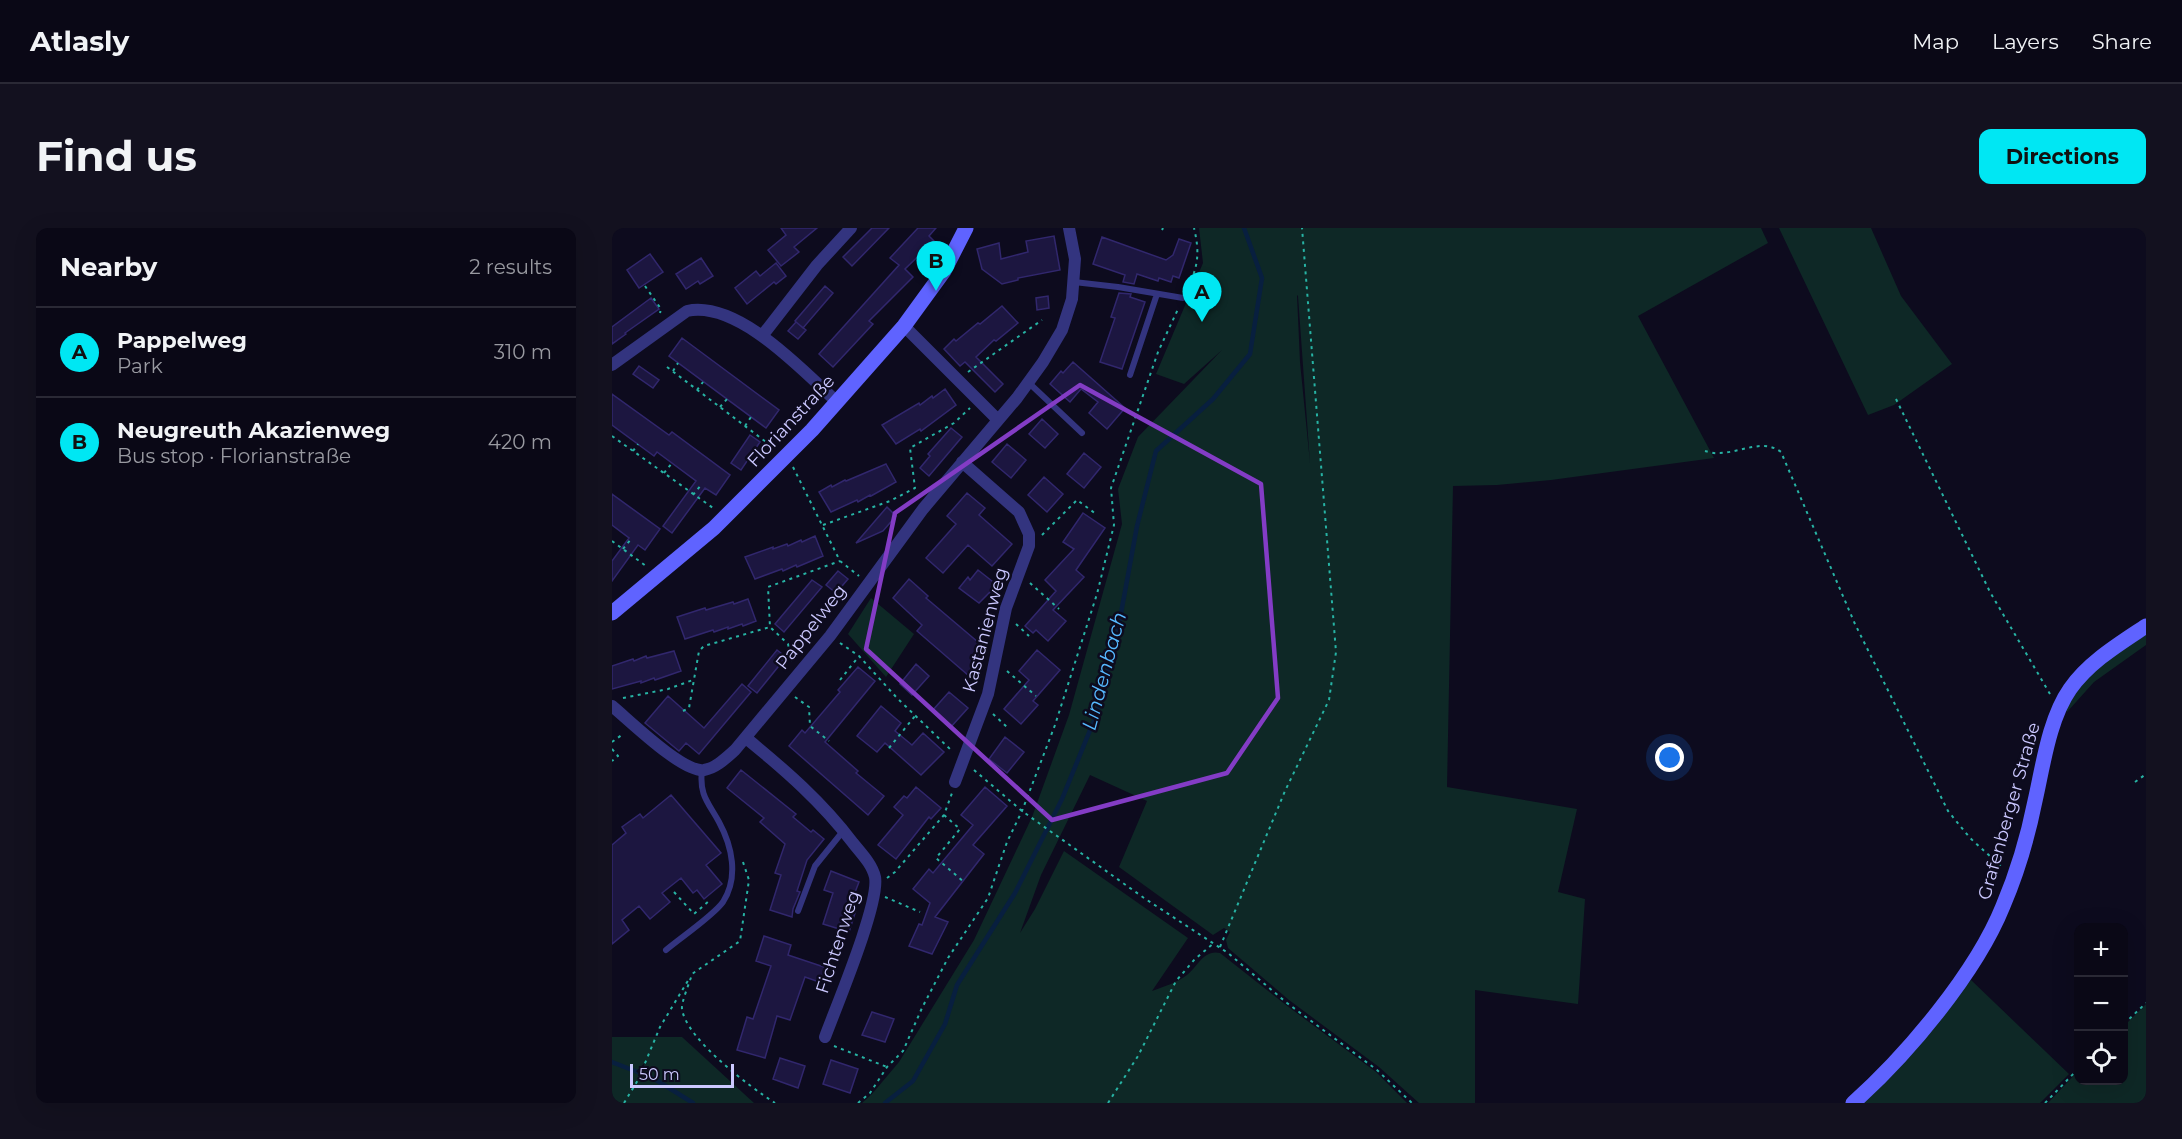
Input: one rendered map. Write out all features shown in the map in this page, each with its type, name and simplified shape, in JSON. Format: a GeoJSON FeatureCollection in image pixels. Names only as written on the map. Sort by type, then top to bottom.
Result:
{"type":"FeatureCollection","features":[{"type":"Feature","properties":{"kind":"street"},"geometry":{"type":"LineString","coordinates":[[762,336],[817,265],[850,228]]}},
{"type":"Feature","properties":{"kind":"street","name":"Florianstraße"},"geometry":{"type":"LineString","coordinates":[[612,613],[725,517],[793,451],[904,326],[944,271],[966,228]]}},
{"type":"Feature","properties":{"kind":"street","name":"Pappelweg"},"geometry":{"type":"LineString","coordinates":[[702,770],[723,760],[746,738],[830,636],[923,509],[1029,382],[1062,330],[1071,299],[1075,259],[1069,228]]}},
{"type":"Feature","properties":{"kind":"street"},"geometry":{"type":"LineString","coordinates":[[612,365],[676,317],[687,310],[697,308],[729,317],[762,336],[837,402]]}},
{"type":"Feature","properties":{"kind":"street"},"geometry":{"type":"LineString","coordinates":[[904,326],[998,420]]}},
{"type":"Feature","properties":{"kind":"street"},"geometry":{"type":"LineString","coordinates":[[962,462],[1019,512],[1029,534]]}},
{"type":"Feature","properties":{"kind":"street","name":"Kastanienweg"},"geometry":{"type":"LineString","coordinates":[[955,782],[984,706],[1005,615],[1029,546],[1029,534]]}},
{"type":"Feature","properties":{"kind":"street","name":"Grafenberger Straße"},"geometry":{"type":"LineString","coordinates":[[1853,1103],[1877,1082],[1920,1034],[1989,938],[2014,876],[2061,703],[2085,672],[2104,655],[2146,626]]}},
{"type":"Feature","properties":{"kind":"street"},"geometry":{"type":"LineString","coordinates":[[612,706],[685,766],[702,770]]}},
{"type":"Feature","properties":{"kind":"street","name":"Fichtenweg"},"geometry":{"type":"LineString","coordinates":[[746,738],[813,795],[844,830],[870,865],[875,876],[875,889],[868,916],[825,1037]]}},
{"type":"Feature","properties":{"kind":"lane"},"geometry":{"type":"LineString","coordinates":[[1074,282],[1183,298]]}},
{"type":"Feature","properties":{"kind":"lane"},"geometry":{"type":"LineString","coordinates":[[1130,375],[1157,294]]}},
{"type":"Feature","properties":{"kind":"lane"},"geometry":{"type":"LineString","coordinates":[[1029,382],[1082,433]]}},
{"type":"Feature","properties":{"kind":"lane"},"geometry":{"type":"LineString","coordinates":[[666,950],[722,903],[730,882],[732,858],[730,846],[703,795],[702,770]]}},
{"type":"Feature","properties":{"kind":"lane"},"geometry":{"type":"LineString","coordinates":[[798,911],[815,866],[844,830]]}},
{"type":"Feature","properties":{"kind":"path"},"geometry":{"type":"LineString","coordinates":[[858,1103],[870,1093],[887,1067],[903,1051],[948,958],[988,897],[1007,842],[1022,811],[1055,725],[1097,594],[1114,525],[1111,488],[1158,352],[1197,269],[1197,241],[1194,228]]}},
{"type":"Feature","properties":{"kind":"path"},"geometry":{"type":"LineString","coordinates":[[1220,948],[1285,791],[1329,700],[1336,652],[1302,228]]}},
{"type":"Feature","properties":{"kind":"path"},"geometry":{"type":"LineString","coordinates":[[645,286],[661,309],[660,316]]}},
{"type":"Feature","properties":{"kind":"path"},"geometry":{"type":"LineString","coordinates":[[957,379],[1042,320]]}},
{"type":"Feature","properties":{"kind":"path"},"geometry":{"type":"LineString","coordinates":[[673,371],[678,363]]}},
{"type":"Feature","properties":{"kind":"path"},"geometry":{"type":"LineString","coordinates":[[667,367],[778,451]]}},
{"type":"Feature","properties":{"kind":"path"},"geometry":{"type":"LineString","coordinates":[[697,390],[703,382]]}},
{"type":"Feature","properties":{"kind":"path"},"geometry":{"type":"LineString","coordinates":[[720,407],[727,399]]}},
{"type":"Feature","properties":{"kind":"path"},"geometry":{"type":"LineString","coordinates":[[1896,399],[1990,592],[2046,689]]}},
{"type":"Feature","properties":{"kind":"path"},"geometry":{"type":"LineString","coordinates":[[823,525],[890,501],[915,488],[910,448],[954,423],[979,400]]}},
{"type":"Feature","properties":{"kind":"path"},"geometry":{"type":"LineString","coordinates":[[744,426],[751,417]]}},
{"type":"Feature","properties":{"kind":"path"},"geometry":{"type":"LineString","coordinates":[[612,436],[725,517]]}},
{"type":"Feature","properties":{"kind":"path"},"geometry":{"type":"LineString","coordinates":[[633,451],[638,444]]}},
{"type":"Feature","properties":{"kind":"path"},"geometry":{"type":"LineString","coordinates":[[1705,452],[1719,453],[1766,445],[1775,447],[1781,452],[1855,624],[1948,811],[1970,838],[2000,865]]}},
{"type":"Feature","properties":{"kind":"path"},"geometry":{"type":"LineString","coordinates":[[789,462],[796,470],[840,561],[868,583]]}},
{"type":"Feature","properties":{"kind":"path"},"geometry":{"type":"LineString","coordinates":[[664,473],[672,463]]}},
{"type":"Feature","properties":{"kind":"path"},"geometry":{"type":"LineString","coordinates":[[693,495],[701,485]]}},
{"type":"Feature","properties":{"kind":"path"},"geometry":{"type":"LineString","coordinates":[[1029,534],[1040,537],[1077,500],[1096,514]]}},
{"type":"Feature","properties":{"kind":"path"},"geometry":{"type":"LineString","coordinates":[[623,549],[631,539]]}},
{"type":"Feature","properties":{"kind":"path"},"geometry":{"type":"LineString","coordinates":[[612,541],[658,575]]}},
{"type":"Feature","properties":{"kind":"path"},"geometry":{"type":"LineString","coordinates":[[796,676],[788,644],[770,627],[768,586],[840,561]]}},
{"type":"Feature","properties":{"kind":"path"},"geometry":{"type":"LineString","coordinates":[[1018,573],[1059,609]]}},
{"type":"Feature","properties":{"kind":"path"},"geometry":{"type":"LineString","coordinates":[[1005,615],[1029,636]]}},
{"type":"Feature","properties":{"kind":"path"},"geometry":{"type":"LineString","coordinates":[[683,711],[689,708],[699,651],[704,646],[770,627]]}},
{"type":"Feature","properties":{"kind":"path"},"geometry":{"type":"LineString","coordinates":[[830,636],[859,656],[915,716],[1022,811],[1144,898],[1214,943],[1287,1003],[1377,1070],[1412,1103]]}},
{"type":"Feature","properties":{"kind":"path"},"geometry":{"type":"LineString","coordinates":[[840,680],[859,656]]}},
{"type":"Feature","properties":{"kind":"path"},"geometry":{"type":"LineString","coordinates":[[996,661],[1036,696]]}},
{"type":"Feature","properties":{"kind":"path"},"geometry":{"type":"LineString","coordinates":[[623,698],[668,689],[693,680]]}},
{"type":"Feature","properties":{"kind":"path"},"geometry":{"type":"LineString","coordinates":[[786,689],[808,707],[810,726],[829,741]]}},
{"type":"Feature","properties":{"kind":"path"},"geometry":{"type":"LineString","coordinates":[[984,706],[1007,726]]}},
{"type":"Feature","properties":{"kind":"path"},"geometry":{"type":"LineString","coordinates":[[889,748],[915,716]]}},
{"type":"Feature","properties":{"kind":"path"},"geometry":{"type":"LineString","coordinates":[[612,749],[618,756],[612,761]]}},
{"type":"Feature","properties":{"kind":"path"},"geometry":{"type":"LineString","coordinates":[[2135,782],[2146,774]]}},
{"type":"Feature","properties":{"kind":"path"},"geometry":{"type":"LineString","coordinates":[[920,912],[875,889],[895,872],[944,815],[955,782]]}},
{"type":"Feature","properties":{"kind":"path"},"geometry":{"type":"LineString","coordinates":[[944,815],[960,829],[936,858],[964,882]]}},
{"type":"Feature","properties":{"kind":"path"},"geometry":{"type":"LineString","coordinates":[[624,1103],[638,1080],[660,1027],[692,974],[740,941],[749,880],[741,858]]}},
{"type":"Feature","properties":{"kind":"path"},"geometry":{"type":"LineString","coordinates":[[674,892],[694,914],[730,882]]}},
{"type":"Feature","properties":{"kind":"path"},"geometry":{"type":"LineString","coordinates":[[1108,1103],[1138,1056],[1176,981],[1195,959],[1214,943]]}},
{"type":"Feature","properties":{"kind":"path"},"geometry":{"type":"LineString","coordinates":[[692,974],[682,1009],[692,1032],[728,1069],[775,1103]]}},
{"type":"Feature","properties":{"kind":"path"},"geometry":{"type":"LineString","coordinates":[[2128,1020],[2146,1002]]}},
{"type":"Feature","properties":{"kind":"path"},"geometry":{"type":"LineString","coordinates":[[825,1037],[836,1048],[887,1067]]}},
{"type":"Feature","properties":{"kind":"path"},"geometry":{"type":"LineString","coordinates":[[2046,1103],[2074,1074]]}},
{"type":"Feature","properties":{"kind":"highlighted area"},"geometry":{"type":"Polygon","coordinates":[[[1080,385],[1261,484],[1278,698],[1227,773],[1052,820],[866,649],[895,513],[1080,385]]]}},
{"type":"Feature","properties":{"kind":"green space"},"geometry":{"type":"Polygon","coordinates":[[[1199,228],[1761,228],[1768,243],[1638,316],[1714,458],[1551,480],[1453,486],[1447,787],[1577,809],[1558,892],[1585,899],[1578,1004],[1475,990],[1475,1103],[1419,1103],[1379,1067],[1289,1000],[1228,948],[1226,940],[1230,932],[1224,928],[1213,935],[1119,867],[1147,801],[1090,775],[1041,875],[1020,933],[1035,909],[1064,851],[1188,938],[1152,991],[1183,978],[1210,953],[1220,953],[1376,1072],[1407,1103],[862,1103],[899,1062],[974,940],[1032,817],[1069,715],[1122,524],[1118,489],[1138,437],[1222,350],[1184,384],[1156,374],[1203,263],[1199,228]],[[1298,296],[1300,362],[1310,463],[1298,296]]]}},
{"type":"Feature","properties":{"kind":"green space"},"geometry":{"type":"Polygon","coordinates":[[[1779,228],[1871,228],[1901,296],[1952,364],[1894,405],[1868,415],[1779,228]]]}},
{"type":"Feature","properties":{"kind":"green space"},"geometry":{"type":"Polygon","coordinates":[[[871,598],[914,634],[886,677],[848,634],[871,598]]]}},
{"type":"Feature","properties":{"kind":"green space"},"geometry":{"type":"Polygon","coordinates":[[[2146,632],[2146,645],[2094,682],[2067,712],[2065,709],[2089,675],[2146,632]]]}},
{"type":"Feature","properties":{"kind":"green space"},"geometry":{"type":"Polygon","coordinates":[[[1971,980],[2069,1074],[2040,1103],[1862,1103],[1971,980]]]}},
{"type":"Feature","properties":{"kind":"green space"},"geometry":{"type":"Polygon","coordinates":[[[2146,1004],[2146,1103],[2048,1103],[2074,1075],[2074,1085],[2128,1085],[2128,1022],[2146,1004]]]}},
{"type":"Feature","properties":{"kind":"green space"},"geometry":{"type":"Polygon","coordinates":[[[612,1037],[682,1037],[754,1103],[612,1103],[612,1037]]]}},
{"type":"Feature","properties":{"kind":"building"},"geometry":{"type":"Polygon","coordinates":[[[781,228],[817,228],[794,247],[799,252],[781,266],[768,250],[786,235],[781,228]]]}},
{"type":"Feature","properties":{"kind":"building"},"geometry":{"type":"Polygon","coordinates":[[[872,228],[889,228],[852,266],[843,257],[872,228]]]}},
{"type":"Feature","properties":{"kind":"building"},"geometry":{"type":"Polygon","coordinates":[[[918,228],[936,228],[929,236],[934,241],[905,269],[913,277],[869,321],[873,324],[833,367],[819,354],[899,265],[890,258],[918,228]]]}},
{"type":"Feature","properties":{"kind":"building"},"geometry":{"type":"Polygon","coordinates":[[[1054,236],[1060,270],[1018,278],[1018,280],[1002,284],[982,269],[977,249],[999,243],[1001,259],[1028,252],[1026,241],[1054,236]]]}},
{"type":"Feature","properties":{"kind":"building"},"geometry":{"type":"Polygon","coordinates":[[[1102,237],[1166,260],[1173,255],[1179,239],[1191,243],[1179,278],[1173,276],[1171,282],[1159,278],[1158,281],[1137,274],[1134,284],[1123,282],[1125,275],[1093,264],[1102,237]]]}},
{"type":"Feature","properties":{"kind":"building"},"geometry":{"type":"Polygon","coordinates":[[[650,254],[663,272],[639,288],[627,270],[650,254]]]}},
{"type":"Feature","properties":{"kind":"building"},"geometry":{"type":"Polygon","coordinates":[[[701,258],[713,276],[700,284],[698,281],[686,289],[676,274],[701,258]]]}},
{"type":"Feature","properties":{"kind":"building"},"geometry":{"type":"Polygon","coordinates":[[[776,263],[786,276],[776,284],[774,282],[747,304],[735,288],[756,271],[760,276],[776,263]]]}},
{"type":"Feature","properties":{"kind":"building"},"geometry":{"type":"Polygon","coordinates":[[[825,286],[833,293],[803,328],[795,321],[825,286]]]}},
{"type":"Feature","properties":{"kind":"building"},"geometry":{"type":"Polygon","coordinates":[[[1119,293],[1131,294],[1130,297],[1145,302],[1122,369],[1100,362],[1115,318],[1111,317],[1119,293]]]}},
{"type":"Feature","properties":{"kind":"building"},"geometry":{"type":"Polygon","coordinates":[[[1048,296],[1049,308],[1037,310],[1036,298],[1048,296]]]}},
{"type":"Feature","properties":{"kind":"building"},"geometry":{"type":"Polygon","coordinates":[[[651,298],[659,309],[612,344],[612,327],[651,298]]]}},
{"type":"Feature","properties":{"kind":"building"},"geometry":{"type":"Polygon","coordinates":[[[1002,306],[1018,323],[996,341],[994,340],[976,357],[1003,384],[995,392],[965,362],[960,366],[944,349],[954,339],[956,341],[1002,306]]]}},
{"type":"Feature","properties":{"kind":"building"},"geometry":{"type":"Polygon","coordinates":[[[796,322],[806,330],[798,339],[788,331],[796,322]]]}},
{"type":"Feature","properties":{"kind":"building"},"geometry":{"type":"Polygon","coordinates":[[[682,338],[779,410],[766,428],[669,356],[682,338]]]}},
{"type":"Feature","properties":{"kind":"building"},"geometry":{"type":"Polygon","coordinates":[[[1073,362],[1125,408],[1107,429],[1089,413],[1098,402],[1081,389],[1070,402],[1050,384],[1073,362]]]}},
{"type":"Feature","properties":{"kind":"building"},"geometry":{"type":"Polygon","coordinates":[[[639,366],[659,380],[653,388],[633,374],[639,366]]]}},
{"type":"Feature","properties":{"kind":"building"},"geometry":{"type":"Polygon","coordinates":[[[945,389],[956,405],[921,431],[920,429],[896,444],[882,425],[932,396],[933,398],[945,389]]]}},
{"type":"Feature","properties":{"kind":"building"},"geometry":{"type":"Polygon","coordinates":[[[612,394],[669,435],[672,432],[730,475],[716,495],[705,488],[672,533],[663,526],[696,481],[657,452],[654,456],[612,425],[612,394]]]}},
{"type":"Feature","properties":{"kind":"building"},"geometry":{"type":"Polygon","coordinates":[[[1042,419],[1058,434],[1045,448],[1029,434],[1042,419]]]}},
{"type":"Feature","properties":{"kind":"building"},"geometry":{"type":"Polygon","coordinates":[[[951,428],[962,437],[929,476],[920,468],[930,456],[928,454],[951,428]]]}},
{"type":"Feature","properties":{"kind":"building"},"geometry":{"type":"Polygon","coordinates":[[[750,435],[760,442],[741,470],[731,463],[750,435]]]}},
{"type":"Feature","properties":{"kind":"building"},"geometry":{"type":"Polygon","coordinates":[[[1007,444],[1026,460],[1011,478],[992,462],[1007,444]]]}},
{"type":"Feature","properties":{"kind":"building"},"geometry":{"type":"Polygon","coordinates":[[[1084,453],[1101,467],[1084,488],[1067,474],[1084,453]]]}},
{"type":"Feature","properties":{"kind":"building"},"geometry":{"type":"Polygon","coordinates":[[[886,464],[896,482],[858,502],[857,500],[831,512],[819,492],[831,485],[832,487],[886,464]]]}},
{"type":"Feature","properties":{"kind":"building"},"geometry":{"type":"Polygon","coordinates":[[[1044,477],[1063,494],[1047,512],[1028,495],[1044,477]]]}},
{"type":"Feature","properties":{"kind":"building"},"geometry":{"type":"Polygon","coordinates":[[[967,493],[985,508],[979,515],[1012,544],[992,566],[968,545],[943,573],[926,558],[956,524],[947,516],[967,493]]]}},
{"type":"Feature","properties":{"kind":"building"},"geometry":{"type":"Polygon","coordinates":[[[612,494],[660,529],[645,550],[638,545],[612,581],[612,561],[629,538],[612,525],[612,494]]]}},
{"type":"Feature","properties":{"kind":"building"},"geometry":{"type":"Polygon","coordinates":[[[887,507],[896,516],[883,531],[856,543],[887,507]]]}},
{"type":"Feature","properties":{"kind":"building"},"geometry":{"type":"Polygon","coordinates":[[[1083,513],[1105,528],[1076,570],[1084,577],[1053,610],[1066,621],[1048,641],[1036,630],[1033,633],[1025,626],[1056,591],[1045,580],[1074,549],[1063,542],[1083,513]]]}},
{"type":"Feature","properties":{"kind":"building"},"geometry":{"type":"Polygon","coordinates":[[[815,536],[823,556],[797,567],[796,565],[783,571],[782,569],[755,579],[745,557],[773,547],[773,549],[787,544],[788,546],[801,540],[802,542],[815,536]]]}},
{"type":"Feature","properties":{"kind":"building"},"geometry":{"type":"Polygon","coordinates":[[[978,570],[997,585],[979,603],[959,588],[978,570]]]}},
{"type":"Feature","properties":{"kind":"building"},"geometry":{"type":"Polygon","coordinates":[[[838,571],[848,579],[836,593],[826,585],[838,571]]]}},
{"type":"Feature","properties":{"kind":"building"},"geometry":{"type":"Polygon","coordinates":[[[909,579],[928,596],[926,598],[985,648],[974,660],[980,664],[969,676],[917,631],[922,625],[893,598],[909,579]]]}},
{"type":"Feature","properties":{"kind":"building"},"geometry":{"type":"Polygon","coordinates":[[[812,580],[822,587],[784,632],[775,624],[812,580]]]}},
{"type":"Feature","properties":{"kind":"building"},"geometry":{"type":"Polygon","coordinates":[[[748,599],[756,621],[743,626],[742,624],[714,632],[713,630],[685,639],[677,617],[705,608],[706,610],[748,599]]]}},
{"type":"Feature","properties":{"kind":"building"},"geometry":{"type":"Polygon","coordinates":[[[777,650],[786,657],[757,693],[748,686],[777,650]]]}},
{"type":"Feature","properties":{"kind":"building"},"geometry":{"type":"Polygon","coordinates":[[[1037,650],[1060,670],[1033,701],[1038,705],[1021,724],[1004,709],[1029,680],[1019,671],[1037,650]]]}},
{"type":"Feature","properties":{"kind":"building"},"geometry":{"type":"Polygon","coordinates":[[[674,651],[681,671],[655,680],[654,678],[612,689],[612,666],[633,659],[634,661],[646,656],[647,658],[674,651]]]}},
{"type":"Feature","properties":{"kind":"building"},"geometry":{"type":"Polygon","coordinates":[[[916,664],[929,676],[912,695],[900,684],[916,664]]]}},
{"type":"Feature","properties":{"kind":"building"},"geometry":{"type":"Polygon","coordinates":[[[858,667],[875,681],[825,742],[858,771],[856,773],[884,796],[868,815],[789,746],[802,730],[805,733],[858,667]]]}},
{"type":"Feature","properties":{"kind":"building"},"geometry":{"type":"Polygon","coordinates":[[[742,684],[751,692],[699,754],[686,743],[679,751],[645,723],[668,696],[704,728],[742,684]]]}},
{"type":"Feature","properties":{"kind":"building"},"geometry":{"type":"Polygon","coordinates":[[[949,692],[968,708],[950,728],[932,711],[949,692]]]}},
{"type":"Feature","properties":{"kind":"building"},"geometry":{"type":"Polygon","coordinates":[[[881,706],[901,723],[895,731],[912,745],[923,733],[944,752],[921,775],[885,743],[877,752],[857,736],[881,706]]]}},
{"type":"Feature","properties":{"kind":"building"},"geometry":{"type":"Polygon","coordinates":[[[1005,737],[1024,752],[1007,773],[989,759],[1005,737]]]}},
{"type":"Feature","properties":{"kind":"building"},"geometry":{"type":"Polygon","coordinates":[[[741,770],[796,814],[793,817],[811,832],[813,830],[824,839],[807,860],[792,917],[770,910],[781,875],[775,873],[785,844],[760,822],[764,818],[727,788],[741,770]]]}},
{"type":"Feature","properties":{"kind":"building"},"geometry":{"type":"Polygon","coordinates":[[[916,787],[941,808],[931,819],[929,817],[896,859],[878,845],[903,815],[894,807],[904,796],[907,798],[916,787]]]}},
{"type":"Feature","properties":{"kind":"building"},"geometry":{"type":"Polygon","coordinates":[[[985,787],[1007,806],[973,845],[984,854],[935,917],[948,922],[932,954],[909,946],[919,924],[922,925],[930,903],[913,889],[929,869],[933,873],[973,825],[961,815],[985,787]]]}},
{"type":"Feature","properties":{"kind":"building"},"geometry":{"type":"Polygon","coordinates":[[[671,795],[721,853],[706,865],[722,884],[704,899],[697,890],[693,893],[681,878],[662,893],[670,902],[650,919],[639,906],[622,920],[629,930],[612,944],[612,845],[626,833],[622,827],[640,814],[643,818],[671,795]]]}},
{"type":"Feature","properties":{"kind":"building"},"geometry":{"type":"Polygon","coordinates":[[[831,871],[859,882],[849,908],[856,910],[849,932],[823,924],[833,893],[824,890],[831,871]]]}},
{"type":"Feature","properties":{"kind":"building"},"geometry":{"type":"Polygon","coordinates":[[[764,936],[791,945],[788,955],[827,968],[822,983],[805,977],[790,1020],[777,1016],[765,1058],[737,1050],[747,1017],[753,1019],[771,966],[756,961],[764,936]]]}},
{"type":"Feature","properties":{"kind":"building"},"geometry":{"type":"Polygon","coordinates":[[[872,1012],[894,1019],[885,1042],[862,1035],[872,1012]]]}},
{"type":"Feature","properties":{"kind":"building"},"geometry":{"type":"Polygon","coordinates":[[[780,1058],[805,1066],[798,1088],[773,1079],[780,1058]]]}},
{"type":"Feature","properties":{"kind":"building"},"geometry":{"type":"Polygon","coordinates":[[[831,1060],[858,1069],[850,1093],[823,1084],[831,1060]]]}},
{"type":"Feature","properties":{"kind":"waterway","name":"Lindenbach"},"geometry":{"type":"LineString","coordinates":[[885,1103],[913,1081],[945,1024],[957,985],[1015,893],[1062,799],[1097,713],[1117,635],[1137,526],[1156,451],[1213,399],[1250,354],[1262,278],[1244,228]]}},
{"type":"Feature","properties":{"kind":"waterway","name":"Lindenbach"},"geometry":{"type":"LineString","coordinates":[[612,1062],[653,1078],[693,1103]]}},
{"type":"Feature","properties":{"kind":"place","name":"Neugreuth Akazienweg"},"geometry":{"type":"Point","coordinates":[936,291]}},
{"type":"Feature","properties":{"kind":"place","name":"Pappelweg"},"geometry":{"type":"Point","coordinates":[1202,322]}}]}
